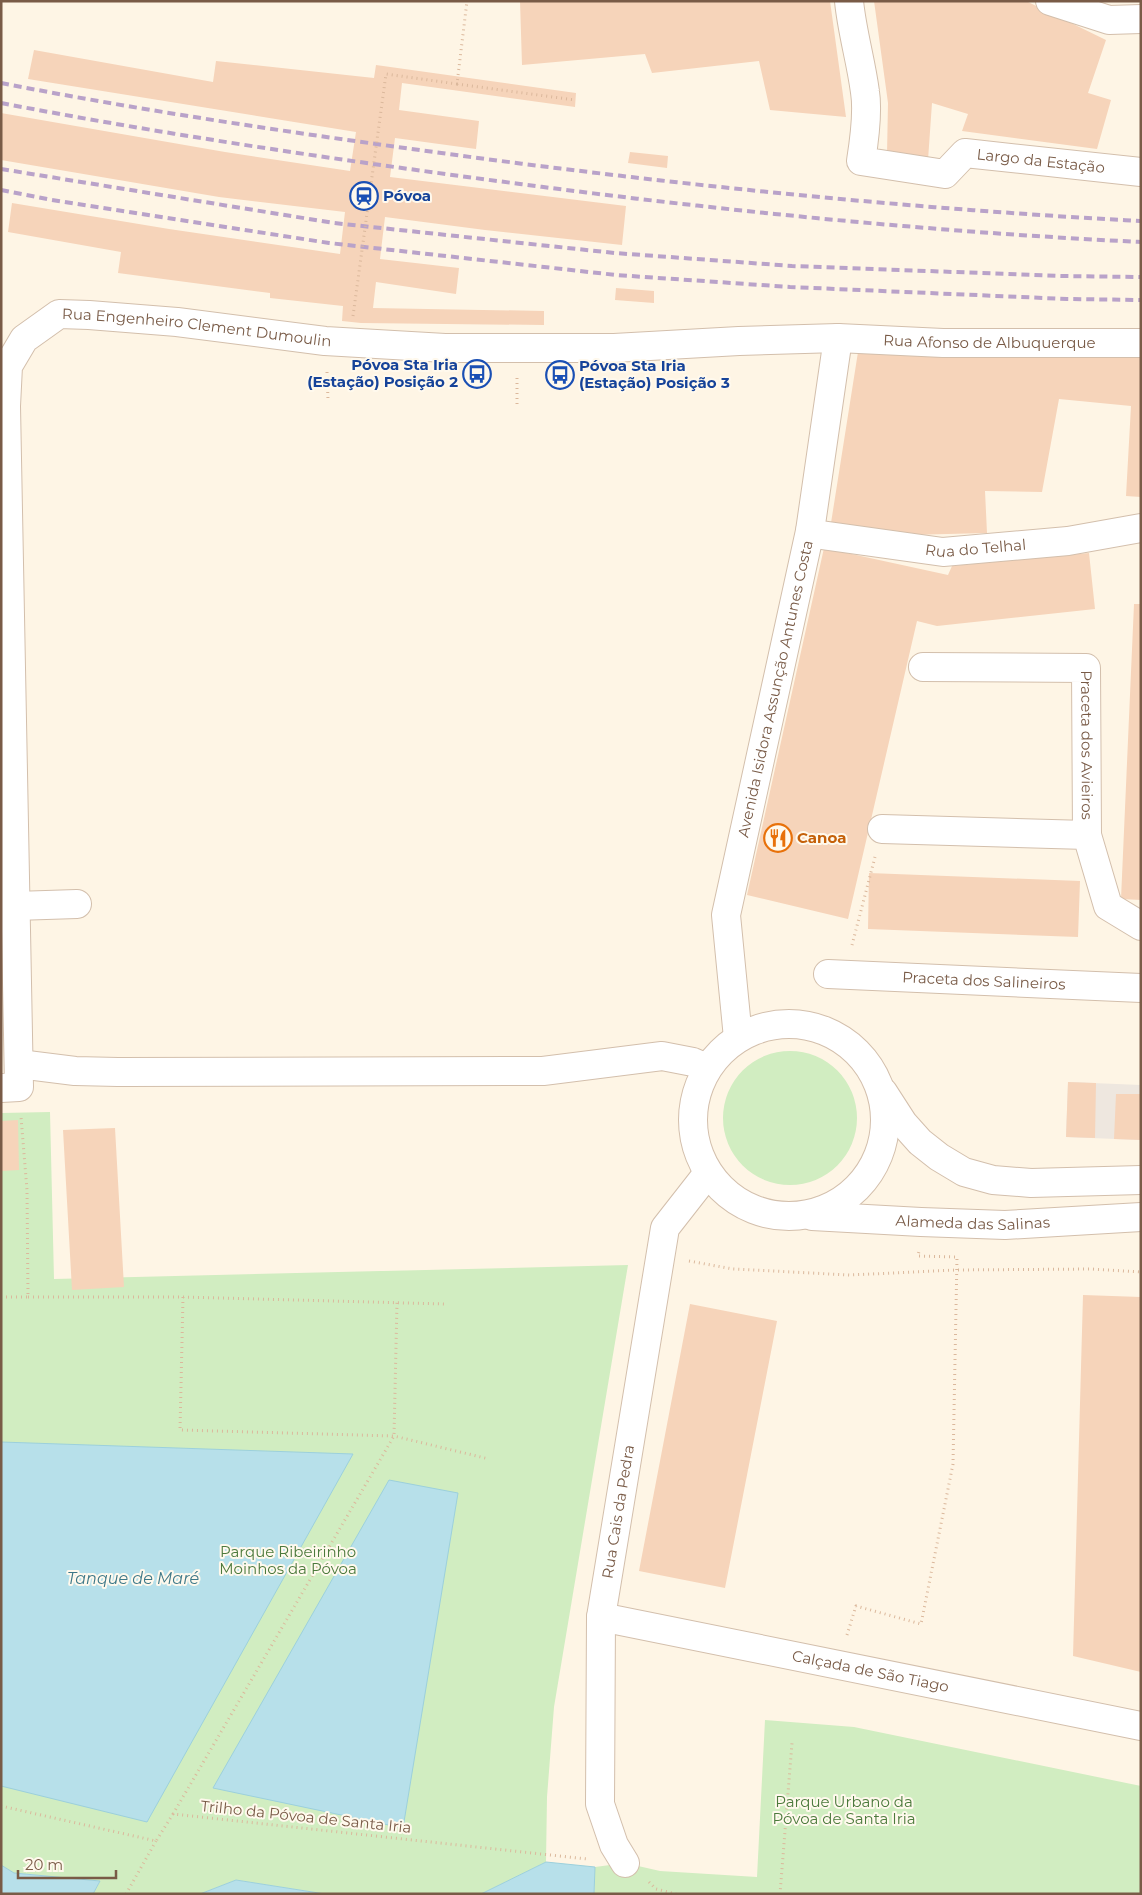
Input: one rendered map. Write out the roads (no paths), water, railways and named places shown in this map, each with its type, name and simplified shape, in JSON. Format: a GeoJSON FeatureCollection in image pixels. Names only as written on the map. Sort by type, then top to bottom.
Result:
{"type":"FeatureCollection","features":[{"type":"Feature","properties":{"kind":"street","name":"Largo da Estação"},"geometry":{"type":"LineString","coordinates":[[849,1],[850,19],[866,94],[864,145],[861,161],[945,174],[965,153],[1141,172]]}},
{"type":"Feature","properties":{"kind":"street"},"geometry":{"type":"LineString","coordinates":[[1050,1],[1109,20],[1141,19]]}},
{"type":"Feature","properties":{"kind":"street","name":"Rua Engenheiro Clement Dumoulin"},"geometry":{"type":"LineString","coordinates":[[13,1080],[16,906],[6,406],[8,366],[24,339],[59,314],[89,314],[177,322],[325,341],[445,348],[614,348],[838,338]]}},
{"type":"Feature","properties":{"kind":"street","name":"Rua Afonso de Albuquerque"},"geometry":{"type":"LineString","coordinates":[[838,338],[943,343],[1141,342]]}},
{"type":"Feature","properties":{"kind":"street","name":"Avenida Isidora Assunção Antunes Costa"},"geometry":{"type":"LineString","coordinates":[[738,1038],[726,915],[810,531],[838,338]]}},
{"type":"Feature","properties":{"kind":"street","name":"Rua do Telhal"},"geometry":{"type":"LineString","coordinates":[[810,531],[814,534],[943,552],[1068,540],[1141,528]]}},
{"type":"Feature","properties":{"kind":"street","name":"Praceta dos Avieiros"},"geometry":{"type":"LineString","coordinates":[[923,667],[1086,668],[1087,835],[1108,906],[1141,926]]}},
{"type":"Feature","properties":{"kind":"street","name":"Praceta dos Avieiros"},"geometry":{"type":"LineString","coordinates":[[882,829],[1087,835]]}},
{"type":"Feature","properties":{"kind":"street"},"geometry":{"type":"LineString","coordinates":[[16,906],[77,904]]}},
{"type":"Feature","properties":{"kind":"street","name":"Praceta dos Salineiros"},"geometry":{"type":"LineString","coordinates":[[836,974],[1141,988]]}},
{"type":"Feature","properties":{"kind":"street"},"geometry":{"type":"LineString","coordinates":[[878,1086],[884,1105],[885,1126],[882,1146],[874,1165],[862,1183],[846,1198],[826,1209],[805,1215],[783,1217],[761,1212],[741,1204],[723,1190],[708,1173],[698,1153],[693,1131],[693,1109],[698,1088],[708,1068],[721,1052],[738,1038],[758,1029],[779,1024],[801,1025],[822,1030],[840,1039],[856,1052],[869,1068],[878,1086],[903,1123],[920,1142],[939,1157],[964,1172],[993,1180],[1031,1183],[1141,1180]]}},
{"type":"Feature","properties":{"kind":"street"},"geometry":{"type":"LineString","coordinates":[[13,1080],[75,1071],[543,1071],[662,1056],[693,1062],[708,1068]]}},
{"type":"Feature","properties":{"kind":"street","name":"Rua Cais da Pedra"},"geometry":{"type":"LineString","coordinates":[[625,1863],[614,1845],[600,1804],[601,1617],[665,1228],[708,1173]]}},
{"type":"Feature","properties":{"kind":"street","name":"Alameda das Salinas"},"geometry":{"type":"LineString","coordinates":[[805,1215],[921,1222],[1006,1224],[1141,1217]]}},
{"type":"Feature","properties":{"kind":"street","name":"Calçada de São Tiago"},"geometry":{"type":"LineString","coordinates":[[601,1617],[1141,1726]]}},
{"type":"Feature","properties":{"kind":"water","name":"Tanque de Maré"},"geometry":{"type":"Polygon","coordinates":[[[1,1442],[353,1454],[147,1822],[1,1786],[1,1442]]]}},
{"type":"Feature","properties":{"kind":"water"},"geometry":{"type":"Polygon","coordinates":[[[389,1480],[458,1493],[403,1828],[213,1788],[389,1480]]]}},
{"type":"Feature","properties":{"kind":"water"},"geometry":{"type":"Polygon","coordinates":[[[546,1862],[595,1867],[594,1894],[481,1894],[546,1862]]]}},
{"type":"Feature","properties":{"kind":"water"},"geometry":{"type":"Polygon","coordinates":[[[1,1865],[14,1873],[100,1881],[93,1894],[1,1894],[1,1865]]]}},
{"type":"Feature","properties":{"kind":"water"},"geometry":{"type":"Polygon","coordinates":[[[236,1880],[325,1894],[200,1894],[236,1880]]]}},
{"type":"Feature","properties":{"kind":"railway"},"geometry":{"type":"LineString","coordinates":[[1,83],[232,123],[547,167],[717,187],[886,203],[1141,221]]}},
{"type":"Feature","properties":{"kind":"railway"},"geometry":{"type":"LineString","coordinates":[[1,103],[325,157],[597,194],[752,212],[985,233],[1141,242]]}},
{"type":"Feature","properties":{"kind":"railway"},"geometry":{"type":"LineString","coordinates":[[1,169],[334,223],[615,253],[792,266],[1141,277]]}},
{"type":"Feature","properties":{"kind":"railway"},"geometry":{"type":"LineString","coordinates":[[1,190],[52,200],[329,243],[616,275],[790,287],[1067,299],[1141,300]]}},
{"type":"Feature","properties":{"kind":"place","name":"Póvoa"},"geometry":{"type":"Point","coordinates":[364,196]}},
{"type":"Feature","properties":{"kind":"place","name":"Póvoa Sta Iria (Estação) Posição 2"},"geometry":{"type":"Point","coordinates":[477,374]}},
{"type":"Feature","properties":{"kind":"place","name":"Póvoa Sta Iria (Estação) Posição 3"},"geometry":{"type":"Point","coordinates":[560,375]}},
{"type":"Feature","properties":{"kind":"place","name":"Canoa"},"geometry":{"type":"Point","coordinates":[778,838]}},
{"type":"Feature","properties":{"kind":"park label","name":"Parque Ribeirinho Moinhos da Póvoa"},"geometry":{"type":"Point","coordinates":[288,1560]}},
{"type":"Feature","properties":{"kind":"park label","name":"Parque Urbano da Póvoa de Santa Iria"},"geometry":{"type":"Point","coordinates":[844,1810]}}]}
